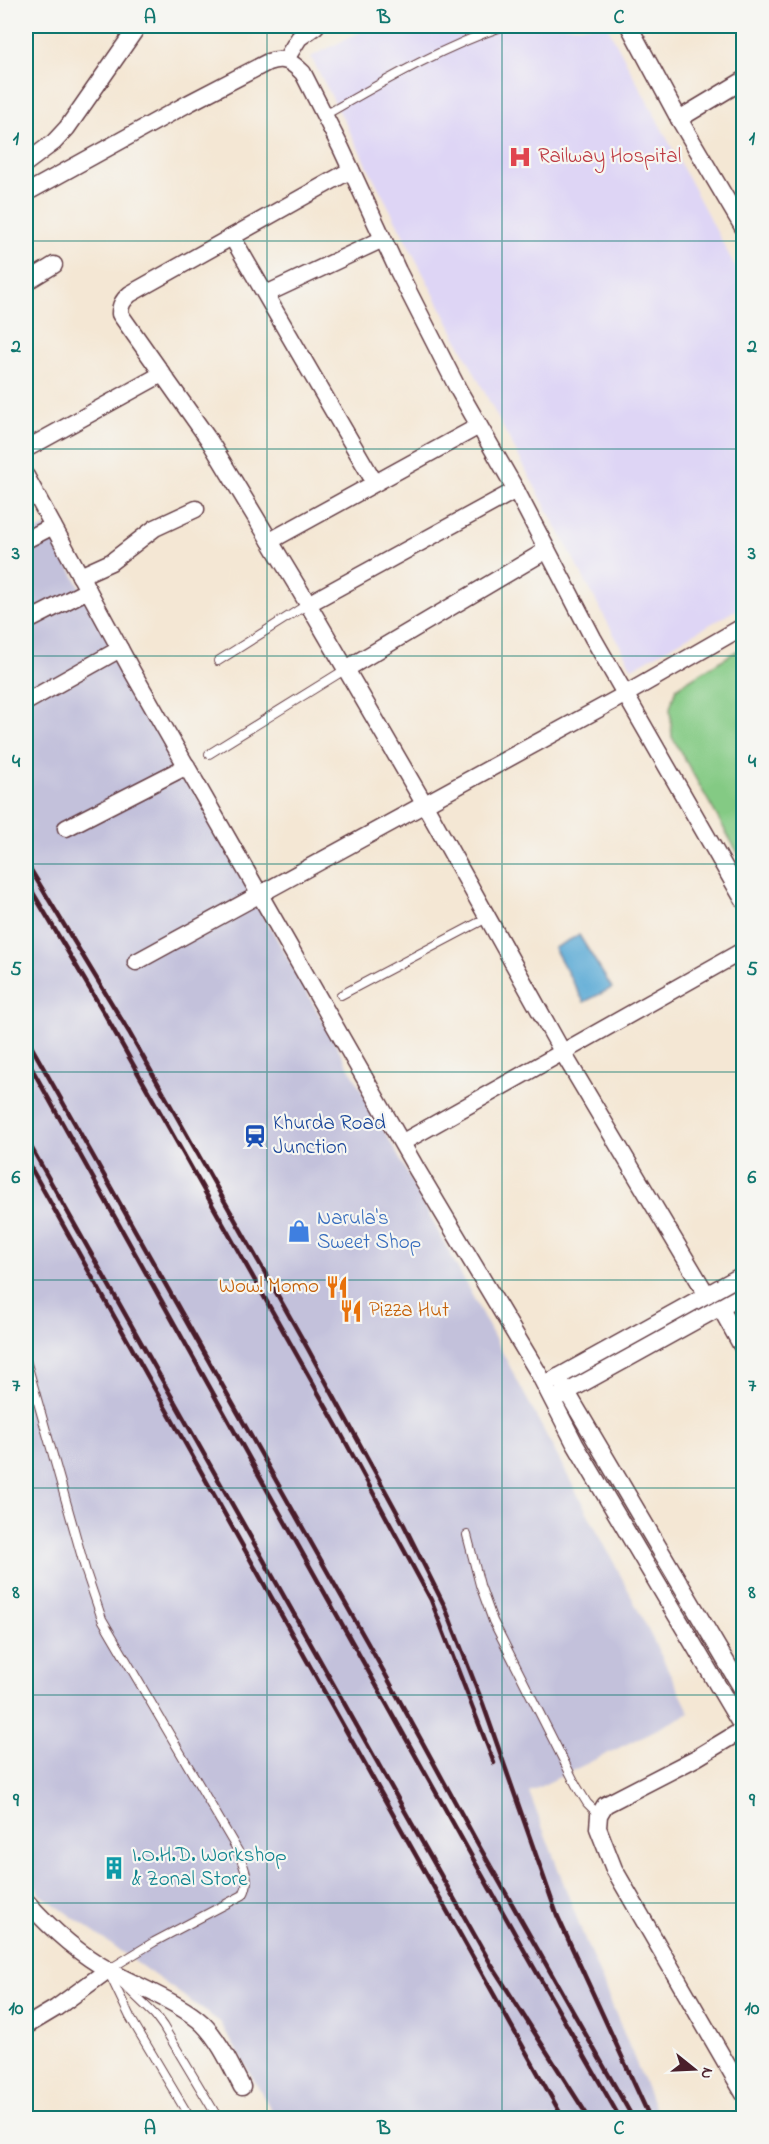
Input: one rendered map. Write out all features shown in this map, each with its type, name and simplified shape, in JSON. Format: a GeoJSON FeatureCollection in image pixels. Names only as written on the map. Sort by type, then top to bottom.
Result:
{"type":"FeatureCollection","features":[{"type":"Feature","properties":{"kind":"street"},"geometry":{"type":"LineString","coordinates":[[26,163],[54,142],[67,128],[138,26]]}},
{"type":"Feature","properties":{"kind":"street"},"geometry":{"type":"LineString","coordinates":[[286,60],[299,38],[316,26]]}},
{"type":"Feature","properties":{"kind":"street"},"geometry":{"type":"LineString","coordinates":[[629,26],[679,119],[744,229]]}},
{"type":"Feature","properties":{"kind":"street"},"geometry":{"type":"LineString","coordinates":[[26,193],[268,62],[278,59],[286,60],[303,73],[383,239],[478,426],[516,489],[593,638],[744,901]]}},
{"type":"Feature","properties":{"kind":"street"},"geometry":{"type":"LineString","coordinates":[[679,119],[744,80]]}},
{"type":"Feature","properties":{"kind":"street"},"geometry":{"type":"LineString","coordinates":[[351,170],[123,300],[120,314],[209,440],[308,604],[425,805],[563,1053],[707,1295]]}},
{"type":"Feature","properties":{"kind":"street"},"geometry":{"type":"LineString","coordinates":[[232,237],[375,483]]}},
{"type":"Feature","properties":{"kind":"street"},"geometry":{"type":"LineString","coordinates":[[266,294],[383,239]]}},
{"type":"Feature","properties":{"kind":"street"},"geometry":{"type":"LineString","coordinates":[[26,282],[54,265]]}},
{"type":"Feature","properties":{"kind":"street"},"geometry":{"type":"LineString","coordinates":[[26,449],[162,374]]}},
{"type":"Feature","properties":{"kind":"street"},"geometry":{"type":"LineString","coordinates":[[270,541],[478,426]]}},
{"type":"Feature","properties":{"kind":"street"},"geometry":{"type":"LineString","coordinates":[[26,476],[120,649],[403,1142],[744,1692]]}},
{"type":"Feature","properties":{"kind":"street"},"geometry":{"type":"LineString","coordinates":[[308,604],[516,489]]}},
{"type":"Feature","properties":{"kind":"street"},"geometry":{"type":"LineString","coordinates":[[26,622],[84,583],[155,528],[196,509]]}},
{"type":"Feature","properties":{"kind":"street"},"geometry":{"type":"LineString","coordinates":[[26,540],[53,526]]}},
{"type":"Feature","properties":{"kind":"street"},"geometry":{"type":"LineString","coordinates":[[346,669],[547,550]]}},
{"type":"Feature","properties":{"kind":"street"},"geometry":{"type":"LineString","coordinates":[[136,962],[626,694],[744,626]]}},
{"type":"Feature","properties":{"kind":"street"},"geometry":{"type":"LineString","coordinates":[[26,702],[120,649]]}},
{"type":"Feature","properties":{"kind":"street"},"geometry":{"type":"LineString","coordinates":[[66,828],[187,766]]}},
{"type":"Feature","properties":{"kind":"street"},"geometry":{"type":"LineString","coordinates":[[403,1142],[744,950]]}},
{"type":"Feature","properties":{"kind":"street"},"geometry":{"type":"LineString","coordinates":[[551,1380],[744,1274]]}},
{"type":"Feature","properties":{"kind":"street"},"geometry":{"type":"LineString","coordinates":[[559,1396],[744,1294]]}},
{"type":"Feature","properties":{"kind":"street"},"geometry":{"type":"LineString","coordinates":[[720,1307],[744,1350]]}},
{"type":"Feature","properties":{"kind":"street"},"geometry":{"type":"LineString","coordinates":[[559,1396],[581,1454],[743,1730],[696,1758],[605,1805],[599,1815],[598,1828],[614,1869],[744,2094]]}},
{"type":"Feature","properties":{"kind":"street"},"geometry":{"type":"LineString","coordinates":[[26,1901],[48,1926],[74,1948],[108,1970],[187,2012],[202,2023],[212,2035],[242,2087]]}},
{"type":"Feature","properties":{"kind":"street"},"geometry":{"type":"LineString","coordinates":[[26,2026],[56,2008],[108,1970]]}},
{"type":"Feature","properties":{"kind":"lane"},"geometry":{"type":"LineString","coordinates":[[324,115],[434,54],[504,26]]}},
{"type":"Feature","properties":{"kind":"lane"},"geometry":{"type":"LineString","coordinates":[[218,661],[308,604]]}},
{"type":"Feature","properties":{"kind":"lane"},"geometry":{"type":"LineString","coordinates":[[209,754],[346,669]]}},
{"type":"Feature","properties":{"kind":"lane"},"geometry":{"type":"LineString","coordinates":[[341,995],[488,918]]}},
{"type":"Feature","properties":{"kind":"lane"},"geometry":{"type":"LineString","coordinates":[[26,1360],[86,1572],[102,1619],[238,1851],[247,1876],[248,1887],[243,1895],[154,1942],[108,1970]]}},
{"type":"Feature","properties":{"kind":"lane"},"geometry":{"type":"LineString","coordinates":[[467,1535],[480,1585],[493,1620],[576,1785],[587,1803],[599,1815]]}},
{"type":"Feature","properties":{"kind":"lane"},"geometry":{"type":"LineString","coordinates":[[108,1970],[130,2017],[190,2118]]}},
{"type":"Feature","properties":{"kind":"lane"},"geometry":{"type":"LineString","coordinates":[[108,1970],[155,2015],[218,2118]]}},
{"type":"Feature","properties":{"kind":"shaded area","name":"Railway Hospital"},"geometry":{"type":"Polygon","coordinates":[[[372,26],[607,26],[743,281],[743,606],[632,668],[499,420],[311,57],[372,26]]]}},
{"type":"Feature","properties":{"kind":"shaded area","name":"Khurda Road Junction"},"geometry":{"type":"Polygon","coordinates":[[[46,526],[395,1150],[622,1578],[690,1713],[529,1792],[584,1937],[653,2104],[662,2118],[276,2118],[220,2022],[40,1894],[26,1872],[26,537],[46,526]]]}},
{"type":"Feature","properties":{"kind":"green space"},"geometry":{"type":"Polygon","coordinates":[[[743,647],[743,862],[672,737],[670,708],[676,688],[743,647]]]}},
{"type":"Feature","properties":{"kind":"water"},"geometry":{"type":"Polygon","coordinates":[[[579,935],[612,988],[584,1002],[554,948],[579,935]]]}},
{"type":"Feature","properties":{"kind":"railway"},"geometry":{"type":"LineString","coordinates":[[26,862],[129,1032],[308,1349],[404,1525],[445,1607],[483,1704],[557,1915],[650,2118]]}},
{"type":"Feature","properties":{"kind":"railway"},"geometry":{"type":"LineString","coordinates":[[26,881],[103,1011],[338,1428],[431,1600],[494,1763]]}},
{"type":"Feature","properties":{"kind":"railway"},"geometry":{"type":"LineString","coordinates":[[26,1037],[633,2118]]}},
{"type":"Feature","properties":{"kind":"railway"},"geometry":{"type":"LineString","coordinates":[[26,1058],[620,2118]]}},
{"type":"Feature","properties":{"kind":"railway"},"geometry":{"type":"LineString","coordinates":[[26,1138],[492,1966],[589,2118]]}},
{"type":"Feature","properties":{"kind":"railway"},"geometry":{"type":"LineString","coordinates":[[26,1159],[563,2118]]}},
{"type":"Feature","properties":{"kind":"place","name":"Railway Hospital"},"geometry":{"type":"Point","coordinates":[520,157]}},
{"type":"Feature","properties":{"kind":"place","name":"Khurda Road Junction"},"geometry":{"type":"Point","coordinates":[255,1136]}},
{"type":"Feature","properties":{"kind":"place","name":"Narula's Sweet Shop"},"geometry":{"type":"Point","coordinates":[299,1231]}},
{"type":"Feature","properties":{"kind":"place","name":"Wow! Momo"},"geometry":{"type":"Point","coordinates":[337,1287]}},
{"type":"Feature","properties":{"kind":"place","name":"Pizza Hut"},"geometry":{"type":"Point","coordinates":[351,1311]}},
{"type":"Feature","properties":{"kind":"place","name":"I.O.H.D. Workshop & Zonal Store"},"geometry":{"type":"Point","coordinates":[114,1868]}}]}
